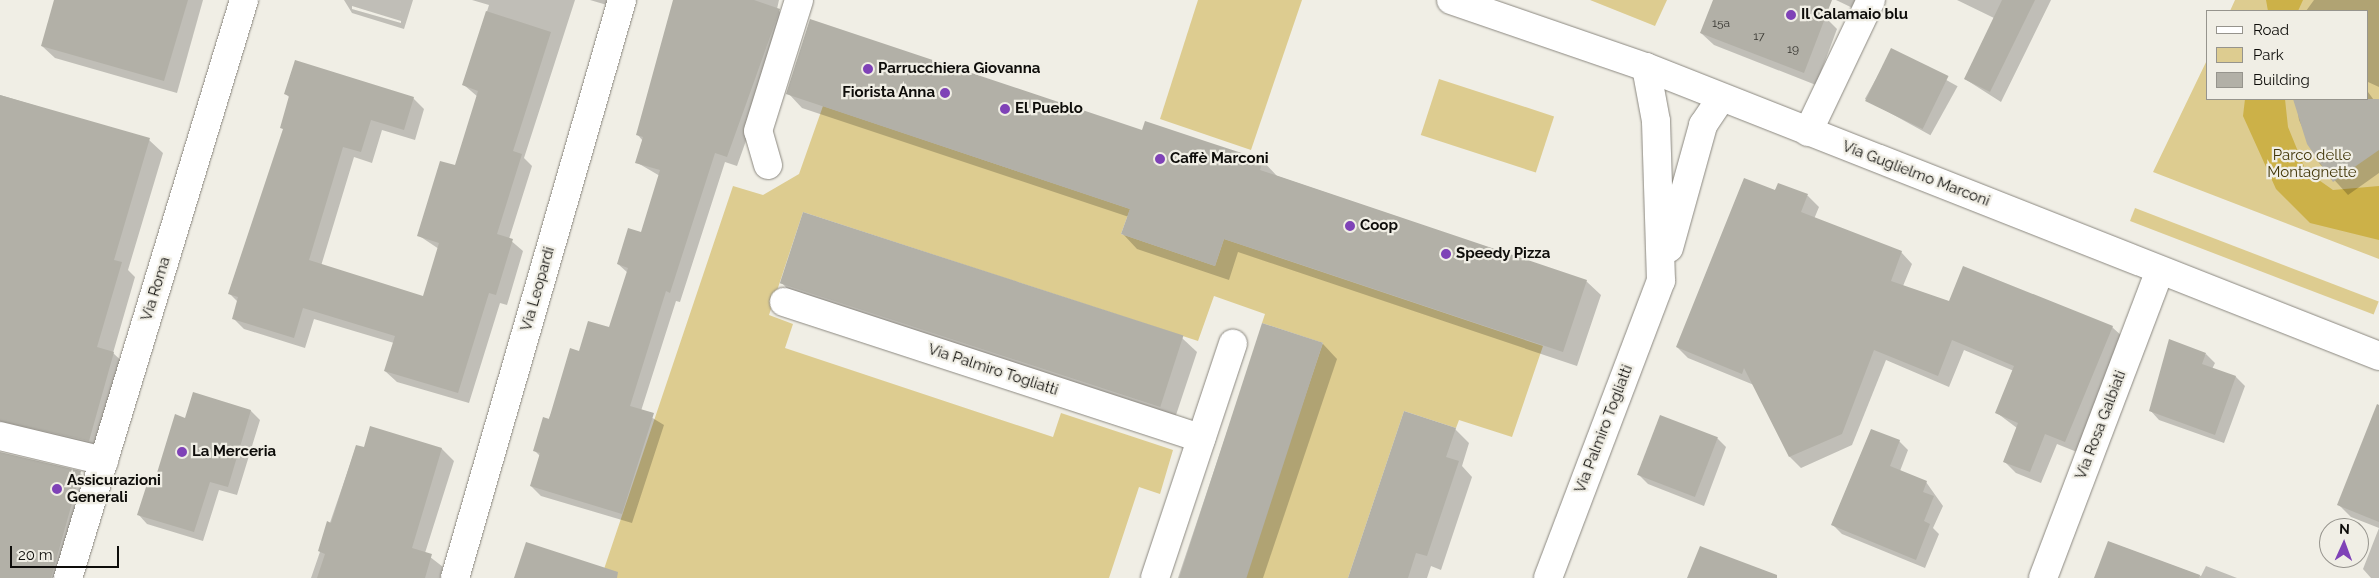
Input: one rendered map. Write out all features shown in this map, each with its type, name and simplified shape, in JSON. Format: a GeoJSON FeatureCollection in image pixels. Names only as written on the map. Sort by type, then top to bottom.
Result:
{"type":"FeatureCollection","features":[{"type":"Feature","properties":{"kind":"street","name":"Via Roma"},"geometry":{"type":"LineString","coordinates":[[68,578],[244,0]]}},
{"type":"Feature","properties":{"kind":"street","name":"Via Leopardi"},"geometry":{"type":"LineString","coordinates":[[455,578],[622,0]]}},
{"type":"Feature","properties":{"kind":"street"},"geometry":{"type":"LineString","coordinates":[[768,165],[758,131],[798,0]]}},
{"type":"Feature","properties":{"kind":"street","name":"Via Guglielmo Marconi"},"geometry":{"type":"LineString","coordinates":[[1451,0],[1646,67],[2159,272],[2379,356]]}},
{"type":"Feature","properties":{"kind":"street"},"geometry":{"type":"LineString","coordinates":[[1808,132],[1871,0]]}},
{"type":"Feature","properties":{"kind":"street","name":"Via Palmiro Togliatti"},"geometry":{"type":"LineString","coordinates":[[1646,67],[1656,121],[1661,281]]}},
{"type":"Feature","properties":{"kind":"street","name":"Via Palmiro Togliatti"},"geometry":{"type":"LineString","coordinates":[[1548,578],[1661,281],[1703,125],[1721,98]]}},
{"type":"Feature","properties":{"kind":"street","name":"Via Rosa Galbiati"},"geometry":{"type":"LineString","coordinates":[[2043,578],[2159,272]]}},
{"type":"Feature","properties":{"kind":"street","name":"Via Palmiro Togliatti"},"geometry":{"type":"LineString","coordinates":[[784,302],[1201,438]]}},
{"type":"Feature","properties":{"kind":"street"},"geometry":{"type":"LineString","coordinates":[[1156,578],[1233,344]]}},
{"type":"Feature","properties":{"kind":"street"},"geometry":{"type":"LineString","coordinates":[[0,436],[104,461]]}},
{"type":"Feature","properties":{"kind":"green space"},"geometry":{"type":"Polygon","coordinates":[[[1198,0],[1302,0],[1251,150],[1160,119],[1198,0]]]}},
{"type":"Feature","properties":{"kind":"green space"},"geometry":{"type":"Polygon","coordinates":[[[1590,0],[1667,0],[1655,26],[1590,0]]]}},
{"type":"Feature","properties":{"kind":"green space","name":"Parco delle Montagnette"},"geometry":{"type":"Polygon","coordinates":[[[2235,0],[2379,0],[2379,259],[2153,172],[2206,62],[2206,100],[2369,100],[2369,10],[2230,10],[2235,0]]]}},
{"type":"Feature","properties":{"kind":"green space"},"geometry":{"type":"Polygon","coordinates":[[[1439,79],[1554,116],[1536,173],[1421,135],[1439,79]]]}},
{"type":"Feature","properties":{"kind":"green space"},"geometry":{"type":"Polygon","coordinates":[[[823,106],[1130,209],[1121,234],[1215,266],[1224,239],[1543,346],[1512,437],[1459,420],[1456,428],[1404,411],[1348,578],[1244,578],[1323,343],[1262,323],[1265,314],[1214,296],[1198,341],[803,212],[769,315],[793,324],[785,348],[1053,437],[1061,413],[1173,450],[1160,494],[1139,487],[1109,578],[601,578],[733,186],[763,195],[799,174],[823,106]]]}},
{"type":"Feature","properties":{"kind":"green space"},"geometry":{"type":"Polygon","coordinates":[[[2135,208],[2379,302],[2374,315],[2130,221],[2135,208]]]}},
{"type":"Feature","properties":{"kind":"shaded area"},"geometry":{"type":"Polygon","coordinates":[[[2266,0],[2303,0],[2298,10],[2268,10],[2266,0]]]}},
{"type":"Feature","properties":{"kind":"shaded area"},"geometry":{"type":"Polygon","coordinates":[[[2245,100],[2285,100],[2288,127],[2306,171],[2333,190],[2379,186],[2379,240],[2310,223],[2276,189],[2243,116],[2245,100]]]}},
{"type":"Feature","properties":{"kind":"building"},"geometry":{"type":"Polygon","coordinates":[[[54,0],[188,0],[164,81],[41,46],[54,0]]]}},
{"type":"Feature","properties":{"kind":"building"},"geometry":{"type":"Polygon","coordinates":[[[673,0],[754,0],[780,9],[727,157],[715,153],[670,293],[666,291],[630,406],[654,413],[622,514],[530,486],[540,453],[533,451],[543,417],[549,419],[570,348],[579,351],[588,321],[609,327],[628,268],[617,264],[628,228],[641,232],[660,170],[635,163],[643,137],[636,135],[673,0]]]}},
{"type":"Feature","properties":{"kind":"building"},"geometry":{"type":"Polygon","coordinates":[[[1713,0],[1832,0],[1804,73],[1700,33],[1713,0]]]}},
{"type":"Feature","properties":{"kind":"building"},"geometry":{"type":"Polygon","coordinates":[[[2002,0],[2035,0],[1990,92],[1964,79],[2002,0]]]}},
{"type":"Feature","properties":{"kind":"building"},"geometry":{"type":"Polygon","coordinates":[[[486,11],[551,32],[513,151],[522,154],[497,234],[513,239],[496,295],[489,293],[458,393],[384,371],[395,336],[303,308],[294,338],[232,319],[238,297],[228,294],[283,129],[280,128],[289,96],[284,94],[295,60],[414,97],[404,130],[371,120],[361,152],[343,147],[309,260],[423,296],[439,243],[417,236],[440,161],[455,165],[478,91],[462,85],[486,11]]]}},
{"type":"Feature","properties":{"kind":"building"},"geometry":{"type":"Polygon","coordinates":[[[810,19],[1142,130],[1145,121],[1263,160],[1260,170],[1587,280],[1563,352],[1224,239],[1215,266],[1121,234],[1130,209],[786,94],[810,19]]]}},
{"type":"Feature","properties":{"kind":"building"},"geometry":{"type":"Polygon","coordinates":[[[1891,48],[1949,76],[1923,129],[1865,101],[1891,48]]]}},
{"type":"Feature","properties":{"kind":"building"},"geometry":{"type":"Polygon","coordinates":[[[0,95],[150,138],[114,260],[122,262],[97,347],[114,352],[89,441],[0,421],[0,95]]]}},
{"type":"Feature","properties":{"kind":"building"},"geometry":{"type":"Polygon","coordinates":[[[2379,99],[2379,150],[2333,182],[2307,144],[2293,100],[2379,99]]]}},
{"type":"Feature","properties":{"kind":"building"},"geometry":{"type":"Polygon","coordinates":[[[1744,178],[1775,190],[1778,183],[1808,194],[1801,212],[1902,251],[1891,281],[1949,301],[1963,266],[2113,326],[2065,442],[2045,434],[2030,472],[2003,462],[2018,423],[1995,413],[2014,366],[1952,340],[1938,376],[1874,350],[1842,434],[1789,457],[1744,368],[1742,374],[1676,347],[1744,178]]]}},
{"type":"Feature","properties":{"kind":"building"},"geometry":{"type":"Polygon","coordinates":[[[803,212],[1183,336],[1160,407],[780,283],[803,212]]]}},
{"type":"Feature","properties":{"kind":"building"},"geometry":{"type":"Polygon","coordinates":[[[1262,323],[1323,343],[1246,578],[1179,578],[1262,323]]]}},
{"type":"Feature","properties":{"kind":"building"},"geometry":{"type":"Polygon","coordinates":[[[2169,339],[2206,353],[2202,364],[2236,376],[2215,435],[2149,411],[2169,339]]]}},
{"type":"Feature","properties":{"kind":"building"},"geometry":{"type":"Polygon","coordinates":[[[193,392],[251,410],[228,487],[210,482],[194,532],[137,515],[147,484],[153,486],[175,414],[185,418],[193,392]]]}},
{"type":"Feature","properties":{"kind":"building"},"geometry":{"type":"Polygon","coordinates":[[[2377,404],[2379,405],[2379,522],[2337,505],[2377,404]]]}},
{"type":"Feature","properties":{"kind":"building"},"geometry":{"type":"Polygon","coordinates":[[[1404,411],[1456,428],[1446,457],[1459,461],[1427,556],[1416,553],[1408,578],[1348,578],[1404,411]]]}},
{"type":"Feature","properties":{"kind":"building"},"geometry":{"type":"Polygon","coordinates":[[[1660,415],[1718,437],[1695,497],[1637,475],[1660,415]]]}},
{"type":"Feature","properties":{"kind":"building"},"geometry":{"type":"Polygon","coordinates":[[[370,426],[442,448],[412,548],[432,554],[425,578],[317,578],[325,554],[318,551],[327,521],[331,523],[356,445],[364,447],[370,426]]]}},
{"type":"Feature","properties":{"kind":"building"},"geometry":{"type":"Polygon","coordinates":[[[1871,429],[1900,440],[1890,466],[1927,481],[1923,492],[1934,496],[1924,521],[1930,524],[1916,560],[1831,525],[1871,429]]]}},
{"type":"Feature","properties":{"kind":"building"},"geometry":{"type":"Polygon","coordinates":[[[0,452],[81,471],[51,578],[0,578],[0,452]]]}},
{"type":"Feature","properties":{"kind":"building"},"geometry":{"type":"Polygon","coordinates":[[[2108,541],[2200,575],[2199,578],[2094,578],[2108,541]]]}},
{"type":"Feature","properties":{"kind":"building"},"geometry":{"type":"Polygon","coordinates":[[[526,542],[618,572],[617,578],[514,578],[526,542]]]}},
{"type":"Feature","properties":{"kind":"building"},"geometry":{"type":"Polygon","coordinates":[[[1700,546],[1777,575],[1777,578],[1687,578],[1700,546]]]}},
{"type":"Feature","properties":{"kind":"place","name":"Il Calamaio blu"},"geometry":{"type":"Point","coordinates":[1791,15]}},
{"type":"Feature","properties":{"kind":"place","name":"Parrucchiera Giovanna"},"geometry":{"type":"Point","coordinates":[868,69]}},
{"type":"Feature","properties":{"kind":"place","name":"Fiorista Anna"},"geometry":{"type":"Point","coordinates":[945,93]}},
{"type":"Feature","properties":{"kind":"place","name":"El Pueblo"},"geometry":{"type":"Point","coordinates":[1005,109]}},
{"type":"Feature","properties":{"kind":"place","name":"Caffè Marconi"},"geometry":{"type":"Point","coordinates":[1160,159]}},
{"type":"Feature","properties":{"kind":"place","name":"Coop"},"geometry":{"type":"Point","coordinates":[1350,226]}},
{"type":"Feature","properties":{"kind":"place","name":"Speedy Pizza"},"geometry":{"type":"Point","coordinates":[1446,254]}},
{"type":"Feature","properties":{"kind":"place","name":"La Merceria"},"geometry":{"type":"Point","coordinates":[182,452]}},
{"type":"Feature","properties":{"kind":"place","name":"Assicurazioni Generali"},"geometry":{"type":"Point","coordinates":[57,489]}}]}
